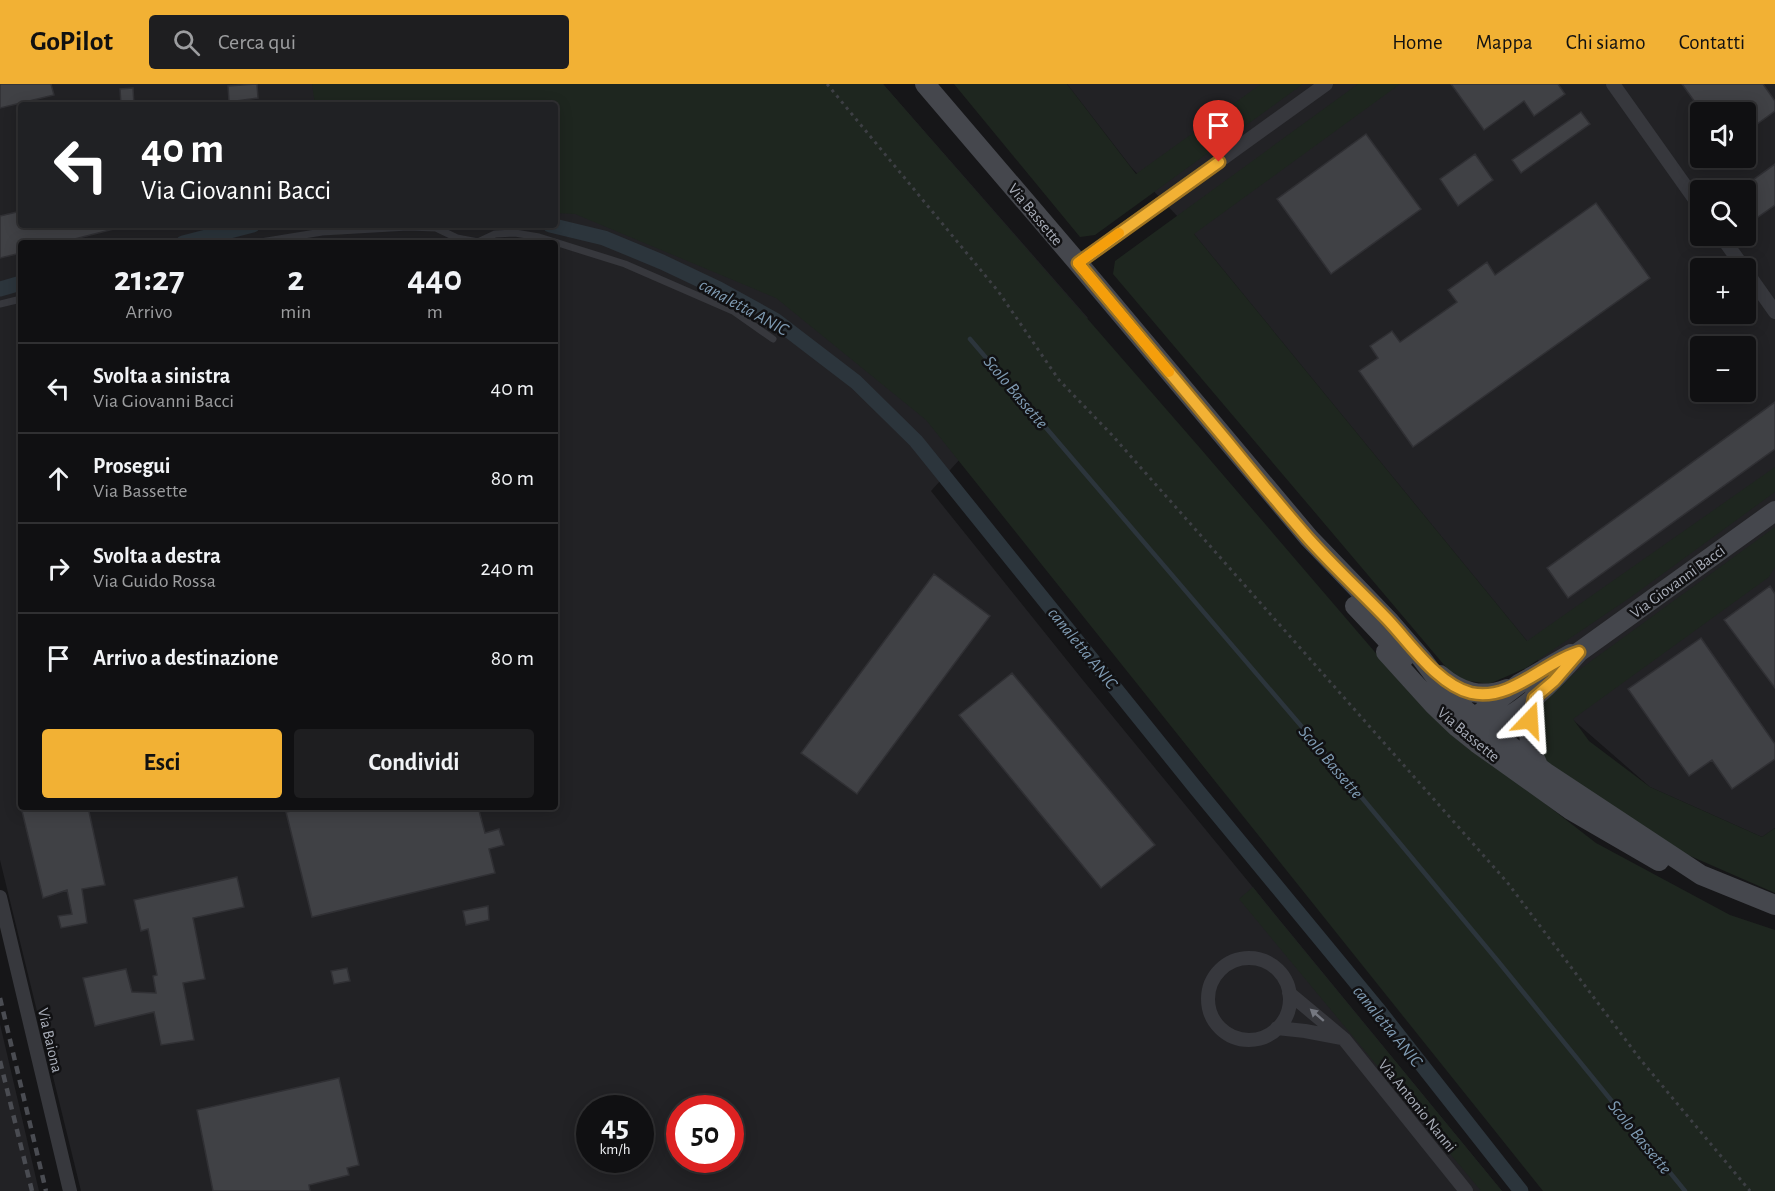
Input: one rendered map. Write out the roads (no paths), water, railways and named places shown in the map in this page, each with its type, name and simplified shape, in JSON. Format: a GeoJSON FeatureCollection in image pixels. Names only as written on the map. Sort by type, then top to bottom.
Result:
{"type":"FeatureCollection","features":[{"type":"Feature","properties":{"kind":"main road","name":"Via Bassette"},"geometry":{"type":"LineString","coordinates":[[925,84],[1309,538],[1390,622],[1452,699],[1539,768],[1701,874],[1775,904]]}},
{"type":"Feature","properties":{"kind":"main road","name":"Via Giovanni Bacci"},"geometry":{"type":"LineString","coordinates":[[1519,684],[1479,721],[1489,725],[1510,715],[1534,698],[1554,681],[1579,652],[1775,511]]}},
{"type":"Feature","properties":{"kind":"main road","name":"Via Bassette"},"geometry":{"type":"LineString","coordinates":[[1309,538],[1384,649],[1456,727],[1533,784],[1609,833],[1675,870],[1701,874]]}},
{"type":"Feature","properties":{"kind":"main road","name":"Via Bassette"},"geometry":{"type":"LineString","coordinates":[[1355,606],[1463,720],[1473,724],[1479,721]]}},
{"type":"Feature","properties":{"kind":"main road","name":"Via Giovanni Bacci"},"geometry":{"type":"LineString","coordinates":[[1422,659],[1452,685],[1471,693],[1486,694],[1503,691],[1519,684],[1567,656],[1579,652]]}},
{"type":"Feature","properties":{"kind":"main road"},"geometry":{"type":"LineString","coordinates":[[1534,698],[1528,732],[1531,750],[1539,768]]}},
{"type":"Feature","properties":{"kind":"main road","name":"Via Bassette"},"geometry":{"type":"LineString","coordinates":[[1479,721],[1478,729],[1481,737],[1598,816],[1609,833]]}},
{"type":"Feature","properties":{"kind":"street"},"geometry":{"type":"LineString","coordinates":[[1078,263],[1326,84]]}},
{"type":"Feature","properties":{"kind":"street"},"geometry":{"type":"LineString","coordinates":[[1613,84],[1690,192]]}},
{"type":"Feature","properties":{"kind":"street"},"geometry":{"type":"LineString","coordinates":[[1756,285],[1775,312]]}},
{"type":"Feature","properties":{"kind":"street","name":"Via Baiona"},"geometry":{"type":"LineString","coordinates":[[0,897],[70,1191]]}},
{"type":"Feature","properties":{"kind":"street","name":"Via Antonio Nanni"},"geometry":{"type":"LineString","coordinates":[[1277,1028],[1267,1036],[1254,1040],[1228,1035],[1218,1026],[1210,1014],[1208,1000],[1210,986],[1227,964],[1241,959],[1255,958],[1267,962],[1278,970],[1285,980],[1289,993],[1344,1039],[1466,1191]]}},
{"type":"Feature","properties":{"kind":"street"},"geometry":{"type":"LineString","coordinates":[[1277,1028],[1285,1018],[1289,1006],[1289,993]]}},
{"type":"Feature","properties":{"kind":"street"},"geometry":{"type":"LineString","coordinates":[[1277,1028],[1344,1039]]}},
{"type":"Feature","properties":{"kind":"lane"},"geometry":{"type":"LineString","coordinates":[[272,240],[321,232],[391,228]]}},
{"type":"Feature","properties":{"kind":"lane"},"geometry":{"type":"LineString","coordinates":[[436,228],[457,238],[468,240]]}},
{"type":"Feature","properties":{"kind":"lane"},"geometry":{"type":"LineString","coordinates":[[482,240],[495,234],[514,233],[549,240]]}},
{"type":"Feature","properties":{"kind":"lane"},"geometry":{"type":"LineString","coordinates":[[558,243],[625,264],[733,311],[773,339]]}},
{"type":"Feature","properties":{"kind":"lane"},"geometry":{"type":"LineString","coordinates":[[0,304],[18,300]]}},
{"type":"Feature","properties":{"kind":"waterway","name":"canaletta ANIC"},"geometry":{"type":"LineString","coordinates":[[558,227],[604,238],[662,262],[719,289],[775,320],[856,382],[916,441],[1198,791],[1377,1008],[1521,1191]]}},
{"type":"Feature","properties":{"kind":"waterway","name":"canaletta ANIC"},"geometry":{"type":"LineString","coordinates":[[195,240],[241,228]]}},
{"type":"Feature","properties":{"kind":"waterway","name":"canaletta ANIC"},"geometry":{"type":"LineString","coordinates":[[0,289],[18,284]]}},
{"type":"Feature","properties":{"kind":"waterway","name":"Scolo Bassette"},"geometry":{"type":"LineString","coordinates":[[970,339],[1338,769],[1685,1191]]}},
{"type":"Feature","properties":{"kind":"railway"},"geometry":{"type":"LineString","coordinates":[[0,998],[46,1191]]}},
{"type":"Feature","properties":{"kind":"railway"},"geometry":{"type":"LineString","coordinates":[[0,1061],[32,1191]]}}]}
